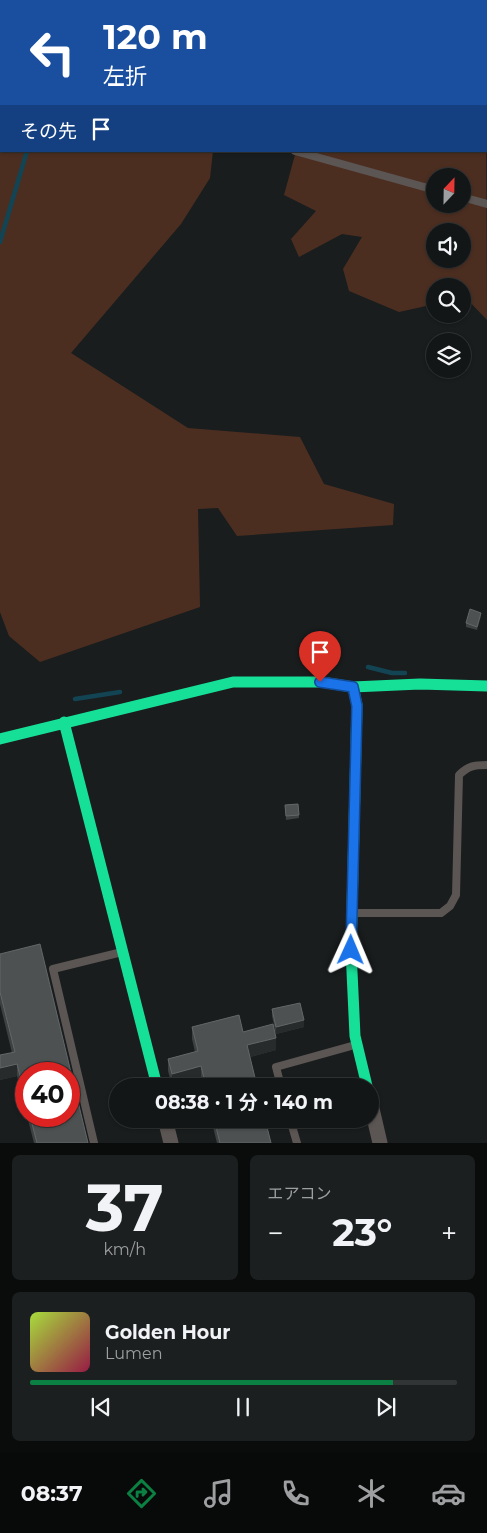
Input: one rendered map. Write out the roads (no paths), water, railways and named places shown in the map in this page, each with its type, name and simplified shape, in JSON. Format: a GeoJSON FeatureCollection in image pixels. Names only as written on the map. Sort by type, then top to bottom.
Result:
{"type":"FeatureCollection","features":[{"type":"Feature","properties":{"kind":"street"},"geometry":{"type":"LineString","coordinates":[[0,739],[233,682],[320,682],[353,687],[420,684],[487,686]]}},
{"type":"Feature","properties":{"kind":"street"},"geometry":{"type":"LineString","coordinates":[[353,687],[357,706],[351,950],[355,1036],[365,1078]]}},
{"type":"Feature","properties":{"kind":"street"},"geometry":{"type":"LineString","coordinates":[[64,722],[155,1078]]}},
{"type":"Feature","properties":{"kind":"street"},"geometry":{"type":"LineString","coordinates":[[167,1128],[171,1143]]}},
{"type":"Feature","properties":{"kind":"street"},"geometry":{"type":"LineString","coordinates":[[377,1128],[380,1143]]}},
{"type":"Feature","properties":{"kind":"lane"},"geometry":{"type":"LineString","coordinates":[[299,152],[426,187]]}},
{"type":"Feature","properties":{"kind":"lane"},"geometry":{"type":"LineString","coordinates":[[471,200],[487,204]]}},
{"type":"Feature","properties":{"kind":"lane"},"geometry":{"type":"LineString","coordinates":[[352,914],[441,913],[450,906],[456,895],[459,775],[466,768],[474,765],[487,765]]}},
{"type":"Feature","properties":{"kind":"lane"},"geometry":{"type":"LineString","coordinates":[[94,1143],[53,970],[124,952]]}},
{"type":"Feature","properties":{"kind":"lane"},"geometry":{"type":"LineString","coordinates":[[279,1078],[276,1067],[357,1044]]}},
{"type":"Feature","properties":{"kind":"lane"},"geometry":{"type":"LineString","coordinates":[[293,1128],[297,1143]]}},
{"type":"Feature","properties":{"kind":"waterway"},"geometry":{"type":"LineString","coordinates":[[0,242],[27,152]]}},
{"type":"Feature","properties":{"kind":"waterway"},"geometry":{"type":"LineString","coordinates":[[368,667],[392,673],[405,673]]}},
{"type":"Feature","properties":{"kind":"waterway"},"geometry":{"type":"LineString","coordinates":[[75,699],[120,692]]}}]}
